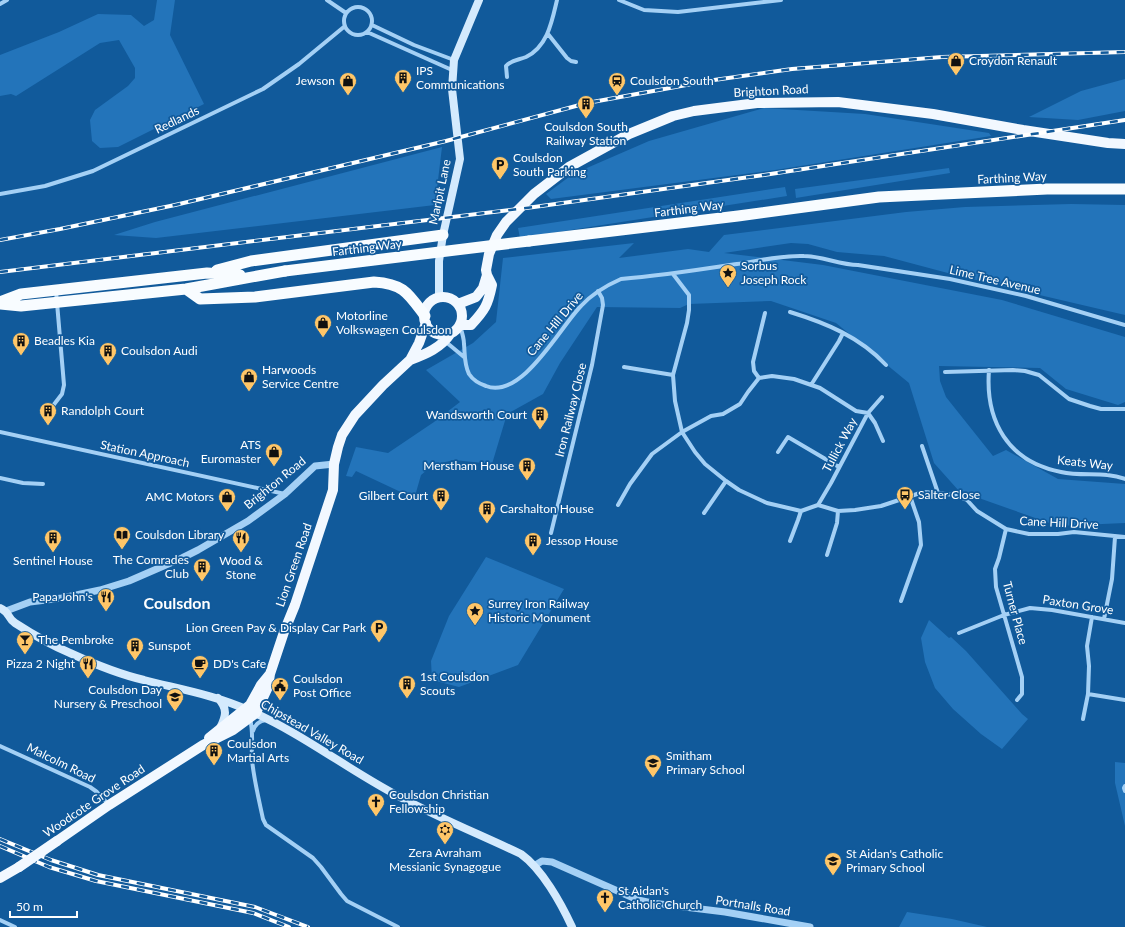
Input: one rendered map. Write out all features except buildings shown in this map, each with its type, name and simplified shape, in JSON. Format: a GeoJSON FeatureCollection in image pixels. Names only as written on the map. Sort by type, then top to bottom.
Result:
{"type":"FeatureCollection","features":[{"type":"Feature","properties":{"kind":"highway","name":"Farthing Way"},"geometry":{"type":"LineString","coordinates":[[0,303],[21,306],[186,290],[285,272],[880,197],[1047,189],[1125,189]]}},
{"type":"Feature","properties":{"kind":"highway"},"geometry":{"type":"LineString","coordinates":[[207,273],[251,261],[443,236]]}},
{"type":"Feature","properties":{"kind":"highway","name":"Farthing Way"},"geometry":{"type":"LineString","coordinates":[[0,303],[21,294],[207,273],[257,276]]}},
{"type":"Feature","properties":{"kind":"highway"},"geometry":{"type":"LineString","coordinates":[[186,290],[200,299],[255,297],[374,282],[387,283],[400,287],[426,319]]}},
{"type":"Feature","properties":{"kind":"main road","name":"Marlpit Lane"},"geometry":{"type":"LineString","coordinates":[[438,298],[439,261],[460,159],[452,89],[452,70],[454,60],[479,0]]}},
{"type":"Feature","properties":{"kind":"main road","name":"Brighton Road"},"geometry":{"type":"LineString","coordinates":[[460,325],[471,325],[482,314],[488,304],[492,285],[486,270],[489,254],[496,235],[506,222],[534,194],[569,167],[629,134],[673,116],[694,111],[757,103],[838,102],[933,114],[1023,130],[1108,143],[1125,144]]}},
{"type":"Feature","properties":{"kind":"main road","name":"Brighton Road"},"geometry":{"type":"LineString","coordinates":[[458,304],[476,297],[483,288],[487,275]]}},
{"type":"Feature","properties":{"kind":"main road"},"geometry":{"type":"LineString","coordinates":[[334,464],[342,435],[355,415],[383,385],[410,360],[419,343],[426,319],[427,307],[438,298],[449,298],[458,304],[462,314],[460,325],[451,333],[445,342],[427,354],[410,360]]}},
{"type":"Feature","properties":{"kind":"main road"},"geometry":{"type":"LineString","coordinates":[[426,319],[434,332],[439,334],[451,333]]}},
{"type":"Feature","properties":{"kind":"main road","name":"Lion Green Road"},"geometry":{"type":"LineString","coordinates":[[251,713],[253,701],[261,685],[270,674],[333,490],[334,464]]}},
{"type":"Feature","properties":{"kind":"main road","name":"Chipstead Valley Road"},"geometry":{"type":"LineString","coordinates":[[3,610],[12,621],[67,652],[86,660],[123,674],[218,698],[284,728],[400,797],[520,854],[534,866],[556,897],[572,927]]}},
{"type":"Feature","properties":{"kind":"main road"},"geometry":{"type":"LineString","coordinates":[[218,698],[225,711],[224,721],[219,730]]}},
{"type":"Feature","properties":{"kind":"main road","name":"Woodcote Grove Road"},"geometry":{"type":"LineString","coordinates":[[203,745],[219,730],[251,713]]}},
{"type":"Feature","properties":{"kind":"main road","name":"Woodcote Grove Road"},"geometry":{"type":"LineString","coordinates":[[0,878],[19,867],[109,805],[203,745],[229,732],[251,713]]}},
{"type":"Feature","properties":{"kind":"street"},"geometry":{"type":"LineString","coordinates":[[0,4],[7,0]]}},
{"type":"Feature","properties":{"kind":"street"},"geometry":{"type":"LineString","coordinates":[[327,0],[346,13]]}},
{"type":"Feature","properties":{"kind":"street"},"geometry":{"type":"LineString","coordinates":[[507,77],[506,66],[509,63],[527,57],[538,48],[548,34],[557,0]]}},
{"type":"Feature","properties":{"kind":"street"},"geometry":{"type":"LineString","coordinates":[[619,0],[644,10],[678,12],[781,0]]}},
{"type":"Feature","properties":{"kind":"street"},"geometry":{"type":"LineString","coordinates":[[357,7],[366,9],[371,16],[372,25],[367,32],[359,35],[354,34],[347,30],[345,26],[344,21],[346,13],[357,7]]}},
{"type":"Feature","properties":{"kind":"street"},"geometry":{"type":"LineString","coordinates":[[372,25],[414,45],[454,60]]}},
{"type":"Feature","properties":{"kind":"street","name":"Redlands"},"geometry":{"type":"LineString","coordinates":[[0,194],[45,186],[94,171],[257,92],[267,87],[294,68],[345,26]]}},
{"type":"Feature","properties":{"kind":"street"},"geometry":{"type":"LineString","coordinates":[[367,32],[452,70]]}},
{"type":"Feature","properties":{"kind":"street"},"geometry":{"type":"LineString","coordinates":[[548,34],[567,58],[570,61],[576,62]]}},
{"type":"Feature","properties":{"kind":"street","name":"Lime Tree Avenue"},"geometry":{"type":"LineString","coordinates":[[672,274],[774,258],[804,256],[817,257],[850,265],[950,279],[1026,296],[1125,325]]}},
{"type":"Feature","properties":{"kind":"street"},"geometry":{"type":"LineString","coordinates":[[672,274],[689,295],[687,323],[673,375],[674,401],[682,432],[705,464],[726,481],[752,497],[767,503],[801,511],[818,505]]}},
{"type":"Feature","properties":{"kind":"street","name":"Cane Hill Drive"},"geometry":{"type":"LineString","coordinates":[[460,325],[464,344],[464,357],[470,374],[479,383],[490,388],[501,388],[516,381],[539,360],[580,306],[598,291],[621,279],[672,274]]}},
{"type":"Feature","properties":{"kind":"street"},"geometry":{"type":"LineString","coordinates":[[52,407],[62,394],[64,385],[56,290]]}},
{"type":"Feature","properties":{"kind":"street","name":"Iron Railway Close"},"geometry":{"type":"LineString","coordinates":[[551,533],[592,365],[603,305],[602,298],[598,291]]}},
{"type":"Feature","properties":{"kind":"street"},"geometry":{"type":"LineString","coordinates":[[790,312],[827,324],[870,349],[886,365]]}},
{"type":"Feature","properties":{"kind":"street"},"geometry":{"type":"LineString","coordinates":[[618,505],[630,484],[652,454],[682,432],[711,416],[723,414],[740,404],[759,378],[754,371],[753,362],[765,313]]}},
{"type":"Feature","properties":{"kind":"street","name":"Cane Hill Drive"},"geometry":{"type":"LineString","coordinates":[[434,332],[464,357]]}},
{"type":"Feature","properties":{"kind":"street"},"geometry":{"type":"LineString","coordinates":[[811,385],[843,333]]}},
{"type":"Feature","properties":{"kind":"street"},"geometry":{"type":"LineString","coordinates":[[624,367],[673,375]]}},
{"type":"Feature","properties":{"kind":"street"},"geometry":{"type":"LineString","coordinates":[[945,372],[989,370],[1026,371],[1034,373],[1046,380],[1069,399],[1101,409],[1125,409]]}},
{"type":"Feature","properties":{"kind":"street","name":"Keats Way"},"geometry":{"type":"LineString","coordinates":[[989,370],[989,399],[993,415],[1004,438],[1017,452],[1028,460],[1061,472],[1109,475],[1125,479]]}},
{"type":"Feature","properties":{"kind":"street","name":"Tullick Way"},"geometry":{"type":"LineString","coordinates":[[759,378],[772,376],[794,379],[830,393],[856,411],[868,413],[832,483],[818,505]]}},
{"type":"Feature","properties":{"kind":"street"},"geometry":{"type":"LineString","coordinates":[[882,397],[868,413],[875,423],[883,441]]}},
{"type":"Feature","properties":{"kind":"street","name":"Station Approach"},"geometry":{"type":"LineString","coordinates":[[0,432],[285,494]]}},
{"type":"Feature","properties":{"kind":"street"},"geometry":{"type":"LineString","coordinates":[[778,452],[788,437],[839,467]]}},
{"type":"Feature","properties":{"kind":"street"},"geometry":{"type":"LineString","coordinates":[[922,446],[938,492]]}},
{"type":"Feature","properties":{"kind":"street","name":"Brighton Road"},"geometry":{"type":"LineString","coordinates":[[3,610],[30,602],[62,598],[100,590],[139,577],[198,550],[252,519],[285,494],[315,466],[334,464]]}},
{"type":"Feature","properties":{"kind":"street"},"geometry":{"type":"LineString","coordinates":[[0,478],[23,483],[43,484]]}},
{"type":"Feature","properties":{"kind":"street"},"geometry":{"type":"LineString","coordinates":[[704,513],[726,481]]}},
{"type":"Feature","properties":{"kind":"street","name":"Cane Hill Drive"},"geometry":{"type":"LineString","coordinates":[[818,505],[838,510],[855,510],[881,506],[923,492],[938,492],[954,495],[967,500],[977,511],[1006,529],[1028,534],[1058,534],[1074,532],[1125,537]]}},
{"type":"Feature","properties":{"kind":"street"},"geometry":{"type":"LineString","coordinates":[[901,601],[921,545],[919,522],[910,496]]}},
{"type":"Feature","properties":{"kind":"street"},"geometry":{"type":"LineString","coordinates":[[827,555],[837,523],[838,510]]}},
{"type":"Feature","properties":{"kind":"street"},"geometry":{"type":"LineString","coordinates":[[790,541],[801,511]]}},
{"type":"Feature","properties":{"kind":"street","name":"Turner Place"},"geometry":{"type":"LineString","coordinates":[[1006,529],[995,569],[996,587],[1022,677],[1022,694],[1018,700]]}},
{"type":"Feature","properties":{"kind":"street"},"geometry":{"type":"LineString","coordinates":[[1104,619],[1112,579],[1115,537]]}},
{"type":"Feature","properties":{"kind":"street","name":"Paxton Grove"},"geometry":{"type":"LineString","coordinates":[[959,633],[1004,615],[1030,608],[1052,610],[1125,623]]}},
{"type":"Feature","properties":{"kind":"street"},"geometry":{"type":"LineString","coordinates":[[1083,719],[1088,694],[1089,666],[1087,646],[1092,617]]}},
{"type":"Feature","properties":{"kind":"street"},"geometry":{"type":"LineString","coordinates":[[1088,694],[1125,700]]}},
{"type":"Feature","properties":{"kind":"street"},"geometry":{"type":"LineString","coordinates":[[251,713],[254,779],[263,819],[266,825],[313,858],[348,901],[398,927]]}},
{"type":"Feature","properties":{"kind":"street"},"geometry":{"type":"LineString","coordinates":[[252,732],[258,722],[266,720],[269,721]]}},
{"type":"Feature","properties":{"kind":"street","name":"Malcolm Road"},"geometry":{"type":"LineString","coordinates":[[0,746],[90,787],[109,805]]}},
{"type":"Feature","properties":{"kind":"street"},"geometry":{"type":"LineString","coordinates":[[1125,786],[1125,791]]}},
{"type":"Feature","properties":{"kind":"street","name":"Portnalls Road"},"geometry":{"type":"LineString","coordinates":[[534,866],[546,860],[638,900],[783,925],[810,927]]}},
{"type":"Feature","properties":{"kind":"street"},"geometry":{"type":"LineString","coordinates":[[0,920],[15,927]]}},
{"type":"Feature","properties":{"kind":"shaded area"},"geometry":{"type":"Polygon","coordinates":[[[157,0],[175,0],[170,35],[204,104],[118,147],[100,148],[92,141],[90,120],[95,110],[128,86],[135,78],[135,68],[119,40],[100,43],[16,96],[11,94],[0,96],[0,55],[59,32],[98,14],[131,15],[144,26],[154,20],[157,0]]]}},
{"type":"Feature","properties":{"kind":"shaded area"},"geometry":{"type":"Polygon","coordinates":[[[1125,79],[1125,111],[1078,120],[1029,117],[1081,91],[1125,79]]]}},
{"type":"Feature","properties":{"kind":"shaded area"},"geometry":{"type":"Polygon","coordinates":[[[764,108],[865,114],[989,133],[991,136],[775,170],[551,199],[546,194],[573,174],[649,141],[764,108]]]}},
{"type":"Feature","properties":{"kind":"shaded area"},"geometry":{"type":"Polygon","coordinates":[[[442,147],[435,205],[156,238],[114,235],[155,222],[442,147]]]}},
{"type":"Feature","properties":{"kind":"shaded area"},"geometry":{"type":"Polygon","coordinates":[[[949,168],[950,173],[796,198],[795,189],[949,168]]]}},
{"type":"Feature","properties":{"kind":"shaded area"},"geometry":{"type":"Polygon","coordinates":[[[785,187],[787,196],[520,238],[518,228],[785,187]]]}},
{"type":"Feature","properties":{"kind":"shaded area"},"geometry":{"type":"Polygon","coordinates":[[[1071,204],[1125,205],[1125,315],[959,276],[884,256],[837,252],[808,244],[791,243],[724,253],[823,265],[1002,300],[1125,337],[1125,402],[1118,405],[1066,389],[1040,368],[939,366],[940,381],[946,397],[993,456],[1006,450],[1058,479],[1125,484],[1125,523],[1058,526],[959,491],[934,463],[909,383],[836,323],[771,301],[689,304],[680,308],[597,307],[560,363],[543,394],[507,414],[492,464],[454,460],[433,465],[421,475],[415,496],[405,494],[356,471],[352,477],[346,476],[356,447],[388,453],[434,422],[460,402],[426,370],[473,343],[496,322],[503,258],[634,243],[619,258],[688,249],[709,252],[724,235],[906,212],[965,207],[1071,204]]]}},
{"type":"Feature","properties":{"kind":"shaded area"},"geometry":{"type":"Polygon","coordinates":[[[486,557],[564,589],[518,665],[459,687],[432,680],[431,661],[449,616],[486,557]]]}},
{"type":"Feature","properties":{"kind":"shaded area"},"geometry":{"type":"Polygon","coordinates":[[[929,620],[966,651],[1028,719],[1002,749],[981,734],[953,709],[935,688],[925,662],[921,638],[929,620]]]}},
{"type":"Feature","properties":{"kind":"shaded area"},"geometry":{"type":"Polygon","coordinates":[[[1115,762],[1125,763],[1125,826],[1115,783],[1115,762]]]}},
{"type":"Feature","properties":{"kind":"shaded area"},"geometry":{"type":"Polygon","coordinates":[[[907,912],[952,919],[987,927],[899,927],[907,912]]]}},
{"type":"Feature","properties":{"kind":"railway"},"geometry":{"type":"LineString","coordinates":[[0,240],[175,205],[446,141],[587,103],[714,80],[792,69],[942,57],[1125,52]]}},
{"type":"Feature","properties":{"kind":"railway"},"geometry":{"type":"LineString","coordinates":[[0,272],[534,207],[764,175],[1125,120]]}},
{"type":"Feature","properties":{"kind":"railway"},"geometry":{"type":"LineString","coordinates":[[0,839],[51,860],[98,875],[255,907],[308,927]]}},
{"type":"Feature","properties":{"kind":"railway"},"geometry":{"type":"LineString","coordinates":[[0,846],[49,867],[96,881],[253,913],[289,927]]}},
{"type":"Feature","properties":{"kind":"place","name":"Croydon Renault"},"geometry":{"type":"Point","coordinates":[956,76]}},
{"type":"Feature","properties":{"kind":"place","name":"IPS Communications"},"geometry":{"type":"Point","coordinates":[403,93]}},
{"type":"Feature","properties":{"kind":"place","name":"Jewson"},"geometry":{"type":"Point","coordinates":[348,96]}},
{"type":"Feature","properties":{"kind":"place","name":"Coulsdon South"},"geometry":{"type":"Point","coordinates":[617,96]}},
{"type":"Feature","properties":{"kind":"place","name":"Coulsdon South Railway Station"},"geometry":{"type":"Point","coordinates":[586,119]}},
{"type":"Feature","properties":{"kind":"place","name":"Coulsdon South Parking"},"geometry":{"type":"Point","coordinates":[500,180]}},
{"type":"Feature","properties":{"kind":"place","name":"Sorbus Joseph Rock"},"geometry":{"type":"Point","coordinates":[728,288]}},
{"type":"Feature","properties":{"kind":"place","name":"Motorline Volkswagen Coulsdon"},"geometry":{"type":"Point","coordinates":[323,338]}},
{"type":"Feature","properties":{"kind":"place","name":"Beadles Kia"},"geometry":{"type":"Point","coordinates":[21,356]}},
{"type":"Feature","properties":{"kind":"place","name":"Coulsdon Audi"},"geometry":{"type":"Point","coordinates":[108,366]}},
{"type":"Feature","properties":{"kind":"place","name":"Harwoods Service Centre"},"geometry":{"type":"Point","coordinates":[249,392]}},
{"type":"Feature","properties":{"kind":"place","name":"Randolph Court"},"geometry":{"type":"Point","coordinates":[48,426]}},
{"type":"Feature","properties":{"kind":"place","name":"Wandsworth Court"},"geometry":{"type":"Point","coordinates":[540,430]}},
{"type":"Feature","properties":{"kind":"place","name":"ATS Euromaster"},"geometry":{"type":"Point","coordinates":[274,467]}},
{"type":"Feature","properties":{"kind":"place","name":"Merstham House"},"geometry":{"type":"Point","coordinates":[527,481]}},
{"type":"Feature","properties":{"kind":"place","name":"Salter Close"},"geometry":{"type":"Point","coordinates":[905,510]}},
{"type":"Feature","properties":{"kind":"place","name":"Gilbert Court"},"geometry":{"type":"Point","coordinates":[441,511]}},
{"type":"Feature","properties":{"kind":"place","name":"AMC Motors"},"geometry":{"type":"Point","coordinates":[227,512]}},
{"type":"Feature","properties":{"kind":"place","name":"Carshalton House"},"geometry":{"type":"Point","coordinates":[487,524]}},
{"type":"Feature","properties":{"kind":"place","name":"Coulsdon Library"},"geometry":{"type":"Point","coordinates":[122,550]}},
{"type":"Feature","properties":{"kind":"place","name":"Sentinel House"},"geometry":{"type":"Point","coordinates":[53,553]}},
{"type":"Feature","properties":{"kind":"place","name":"Wood & Stone"},"geometry":{"type":"Point","coordinates":[241,553]}},
{"type":"Feature","properties":{"kind":"place","name":"Jessop House"},"geometry":{"type":"Point","coordinates":[533,556]}},
{"type":"Feature","properties":{"kind":"place","name":"The Comrades Club"},"geometry":{"type":"Point","coordinates":[202,582]}},
{"type":"Feature","properties":{"kind":"place","name":"Papa John's"},"geometry":{"type":"Point","coordinates":[106,612]}},
{"type":"Feature","properties":{"kind":"place","name":"Surrey Iron Railway Historic Monument"},"geometry":{"type":"Point","coordinates":[475,626]}},
{"type":"Feature","properties":{"kind":"place","name":"Lion Green Pay & Display Car Park"},"geometry":{"type":"Point","coordinates":[379,643]}},
{"type":"Feature","properties":{"kind":"place","name":"The Pembroke"},"geometry":{"type":"Point","coordinates":[25,655]}},
{"type":"Feature","properties":{"kind":"place","name":"Sunspot"},"geometry":{"type":"Point","coordinates":[135,661]}},
{"type":"Feature","properties":{"kind":"place","name":"Pizza 2 Night"},"geometry":{"type":"Point","coordinates":[88,679]}},
{"type":"Feature","properties":{"kind":"place","name":"DD's Cafe"},"geometry":{"type":"Point","coordinates":[200,679]}},
{"type":"Feature","properties":{"kind":"place","name":"1st Coulsdon Scouts"},"geometry":{"type":"Point","coordinates":[407,699]}},
{"type":"Feature","properties":{"kind":"place","name":"Coulsdon Post Office"},"geometry":{"type":"Point","coordinates":[280,701]}},
{"type":"Feature","properties":{"kind":"place","name":"Coulsdon Day Nursery & Preschool"},"geometry":{"type":"Point","coordinates":[175,712]}},
{"type":"Feature","properties":{"kind":"place","name":"Coulsdon Martial Arts"},"geometry":{"type":"Point","coordinates":[214,766]}},
{"type":"Feature","properties":{"kind":"place","name":"Smitham Primary School"},"geometry":{"type":"Point","coordinates":[653,778]}},
{"type":"Feature","properties":{"kind":"place","name":"Coulsdon Christian Fellowship"},"geometry":{"type":"Point","coordinates":[376,817]}},
{"type":"Feature","properties":{"kind":"place","name":"Zera Avraham Messianic Synagogue"},"geometry":{"type":"Point","coordinates":[445,845]}},
{"type":"Feature","properties":{"kind":"place","name":"St Aidan's Catholic Primary School"},"geometry":{"type":"Point","coordinates":[833,876]}},
{"type":"Feature","properties":{"kind":"place","name":"St Aidan's Catholic Church"},"geometry":{"type":"Point","coordinates":[605,913]}},
{"type":"Feature","properties":{"kind":"district","name":"Coulsdon"},"geometry":{"type":"Point","coordinates":[177,603]}}]}
